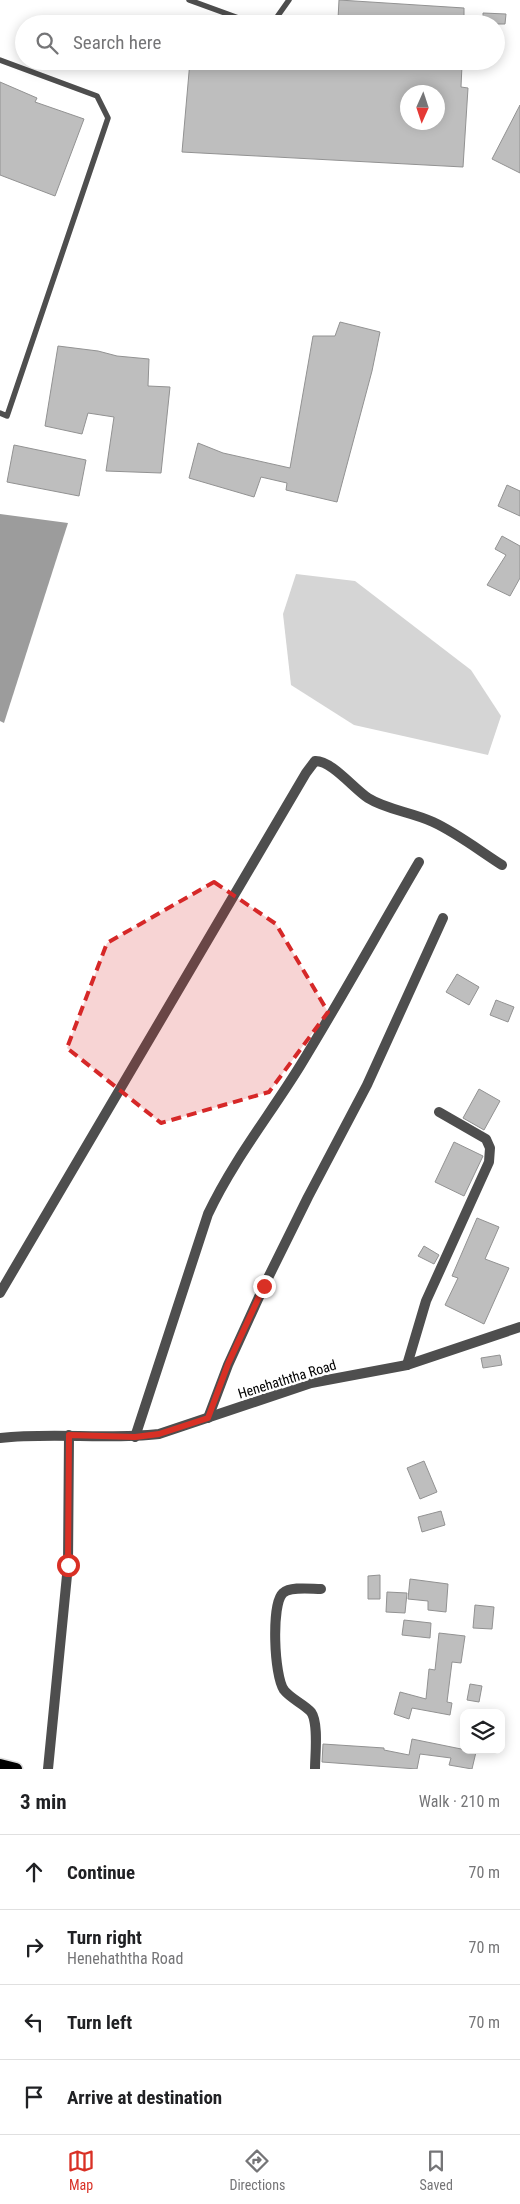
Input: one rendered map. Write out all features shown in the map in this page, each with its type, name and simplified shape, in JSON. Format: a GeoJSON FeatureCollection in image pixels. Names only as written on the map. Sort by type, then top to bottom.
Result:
{"type":"FeatureCollection","features":[{"type":"Feature","properties":{"kind":"main road"},"geometry":{"type":"LineString","coordinates":[[0,1765],[16,1769]]}},
{"type":"Feature","properties":{"kind":"street"},"geometry":{"type":"LineString","coordinates":[[0,1293],[296,790],[315,761],[321,761],[332,767],[361,794],[376,804],[419,816],[435,823],[502,865]]}},
{"type":"Feature","properties":{"kind":"street"},"geometry":{"type":"LineString","coordinates":[[135,1437],[208,1214],[220,1188],[300,1066],[419,862]]}},
{"type":"Feature","properties":{"kind":"street"},"geometry":{"type":"LineString","coordinates":[[208,1418],[228,1364],[264,1286],[367,1085],[443,918]]}},
{"type":"Feature","properties":{"kind":"street"},"geometry":{"type":"LineString","coordinates":[[407,1365],[426,1301],[490,1162],[490,1148],[486,1139],[438,1112]]}},
{"type":"Feature","properties":{"kind":"street","name":"Henehaththa Road"},"geometry":{"type":"LineString","coordinates":[[0,1438],[69,1435],[135,1437],[159,1434],[311,1383],[407,1365],[520,1327]]}},
{"type":"Feature","properties":{"kind":"street"},"geometry":{"type":"LineString","coordinates":[[48,1769],[68,1565],[69,1435]]}},
{"type":"Feature","properties":{"kind":"street"},"geometry":{"type":"LineString","coordinates":[[315,1769],[315,1726],[311,1712],[283,1690],[277,1673],[274,1652],[279,1601],[283,1593],[292,1589],[321,1589]]}},
{"type":"Feature","properties":{"kind":"lane"},"geometry":{"type":"LineString","coordinates":[[189,0],[230,15]]}},
{"type":"Feature","properties":{"kind":"lane"},"geometry":{"type":"LineString","coordinates":[[278,15],[289,0]]}},
{"type":"Feature","properties":{"kind":"lane"},"geometry":{"type":"LineString","coordinates":[[0,60],[15,66]]}},
{"type":"Feature","properties":{"kind":"lane"},"geometry":{"type":"LineString","coordinates":[[0,413],[7,416],[108,118],[97,96],[27,70]]}},
{"type":"Feature","properties":{"kind":"highlighted area"},"geometry":{"type":"Polygon","coordinates":[[[214,882],[276,924],[328,1012],[269,1092],[161,1123],[67,1048],[107,943],[214,882]]]}},
{"type":"Feature","properties":{"kind":"shaded area"},"geometry":{"type":"Polygon","coordinates":[[[0,514],[68,523],[4,723],[0,721],[0,514]]]}},
{"type":"Feature","properties":{"kind":"shaded area"},"geometry":{"type":"Polygon","coordinates":[[[296,574],[355,581],[471,670],[501,716],[488,755],[354,725],[291,685],[283,614],[296,574]]]}},
{"type":"Feature","properties":{"kind":"building"},"geometry":{"type":"Polygon","coordinates":[[[339,0],[464,8],[464,15],[338,15],[339,0]]]}},
{"type":"Feature","properties":{"kind":"building"},"geometry":{"type":"Polygon","coordinates":[[[483,13],[506,14],[505,24],[505,15],[483,15],[483,13]]]}},
{"type":"Feature","properties":{"kind":"building"},"geometry":{"type":"Polygon","coordinates":[[[189,70],[462,70],[461,87],[468,88],[463,167],[182,152],[189,70]]]}},
{"type":"Feature","properties":{"kind":"building"},"geometry":{"type":"Polygon","coordinates":[[[0,82],[37,98],[35,102],[84,119],[55,196],[0,175],[0,82]]]}},
{"type":"Feature","properties":{"kind":"building"},"geometry":{"type":"Polygon","coordinates":[[[520,105],[520,173],[492,159],[520,105]]]}},
{"type":"Feature","properties":{"kind":"building"},"geometry":{"type":"Polygon","coordinates":[[[340,322],[380,332],[372,371],[337,502],[286,490],[287,483],[261,477],[254,497],[189,478],[198,443],[223,453],[290,468],[313,336],[335,336],[340,322]]]}},
{"type":"Feature","properties":{"kind":"building"},"geometry":{"type":"Polygon","coordinates":[[[58,346],[98,351],[117,356],[149,359],[148,386],[170,387],[161,473],[106,471],[114,417],[88,413],[82,434],[45,426],[58,346]]]}},
{"type":"Feature","properties":{"kind":"building"},"geometry":{"type":"Polygon","coordinates":[[[14,445],[86,460],[79,496],[7,482],[14,445]]]}},
{"type":"Feature","properties":{"kind":"building"},"geometry":{"type":"Polygon","coordinates":[[[507,485],[520,491],[520,516],[498,506],[507,485]]]}},
{"type":"Feature","properties":{"kind":"building"},"geometry":{"type":"Polygon","coordinates":[[[502,536],[520,546],[520,578],[510,596],[487,585],[506,555],[495,549],[502,536]]]}},
{"type":"Feature","properties":{"kind":"building"},"geometry":{"type":"Polygon","coordinates":[[[457,974],[479,987],[469,1005],[446,992],[457,974]]]}},
{"type":"Feature","properties":{"kind":"building"},"geometry":{"type":"Polygon","coordinates":[[[496,1000],[514,1007],[508,1022],[490,1015],[496,1000]]]}},
{"type":"Feature","properties":{"kind":"building"},"geometry":{"type":"Polygon","coordinates":[[[479,1089],[500,1101],[484,1130],[463,1118],[479,1089]]]}},
{"type":"Feature","properties":{"kind":"building"},"geometry":{"type":"Polygon","coordinates":[[[454,1142],[483,1156],[464,1196],[435,1182],[454,1142]]]}},
{"type":"Feature","properties":{"kind":"building"},"geometry":{"type":"Polygon","coordinates":[[[477,1218],[499,1227],[485,1259],[509,1268],[484,1324],[445,1305],[458,1278],[452,1276],[477,1218]]]}},
{"type":"Feature","properties":{"kind":"building"},"geometry":{"type":"Polygon","coordinates":[[[424,1246],[439,1255],[434,1264],[418,1256],[424,1246]]]}},
{"type":"Feature","properties":{"kind":"building"},"geometry":{"type":"Polygon","coordinates":[[[500,1355],[502,1365],[483,1368],[481,1358],[500,1355]]]}},
{"type":"Feature","properties":{"kind":"building"},"geometry":{"type":"Polygon","coordinates":[[[424,1461],[437,1492],[420,1499],[407,1468],[424,1461]]]}},
{"type":"Feature","properties":{"kind":"building"},"geometry":{"type":"Polygon","coordinates":[[[441,1511],[445,1525],[422,1532],[418,1517],[441,1511]]]}},
{"type":"Feature","properties":{"kind":"building"},"geometry":{"type":"Polygon","coordinates":[[[380,1575],[380,1599],[368,1599],[368,1576],[380,1575]]]}},
{"type":"Feature","properties":{"kind":"building"},"geometry":{"type":"Polygon","coordinates":[[[410,1579],[448,1584],[446,1612],[428,1610],[428,1601],[408,1599],[410,1579]]]}},
{"type":"Feature","properties":{"kind":"building"},"geometry":{"type":"Polygon","coordinates":[[[387,1592],[407,1593],[405,1613],[386,1612],[387,1592]]]}},
{"type":"Feature","properties":{"kind":"building"},"geometry":{"type":"Polygon","coordinates":[[[475,1605],[494,1607],[492,1629],[473,1628],[475,1605]]]}},
{"type":"Feature","properties":{"kind":"building"},"geometry":{"type":"Polygon","coordinates":[[[404,1620],[431,1623],[430,1638],[402,1635],[404,1620]]]}},
{"type":"Feature","properties":{"kind":"building"},"geometry":{"type":"Polygon","coordinates":[[[439,1633],[465,1636],[461,1663],[452,1662],[447,1702],[452,1703],[450,1715],[412,1708],[409,1719],[394,1714],[400,1692],[426,1699],[429,1669],[435,1670],[439,1633]]]}},
{"type":"Feature","properties":{"kind":"building"},"geometry":{"type":"Polygon","coordinates":[[[470,1684],[482,1686],[479,1702],[467,1700],[470,1684]]]}},
{"type":"Feature","properties":{"kind":"building"},"geometry":{"type":"Polygon","coordinates":[[[412,1739],[460,1749],[460,1754],[476,1754],[472,1769],[449,1765],[451,1758],[420,1754],[417,1769],[322,1762],[323,1744],[384,1748],[384,1750],[409,1755],[412,1739]]]}},
{"type":"Feature","properties":{"kind":"route"},"geometry":{"type":"LineString","coordinates":[[68,1565],[69,1435],[135,1437],[159,1434],[208,1418],[228,1364],[264,1286]]}}]}
